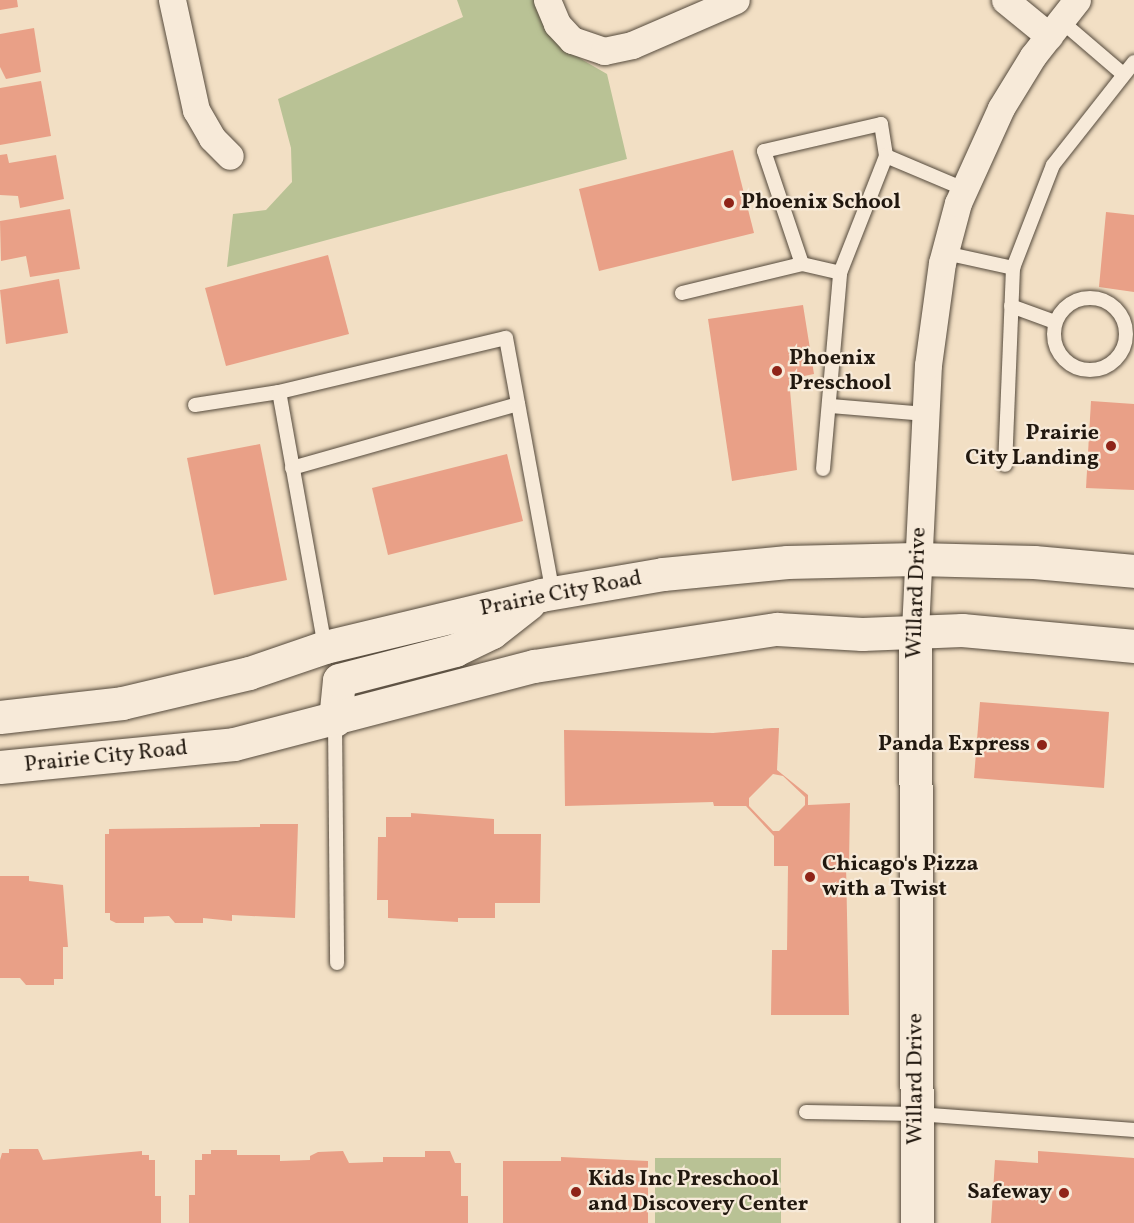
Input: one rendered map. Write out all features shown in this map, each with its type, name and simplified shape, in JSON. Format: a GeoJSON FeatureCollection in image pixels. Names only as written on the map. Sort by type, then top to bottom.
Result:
{"type":"FeatureCollection","features":[{"type":"Feature","properties":{"kind":"main road","name":"Prairie City Road"},"geometry":{"type":"LineString","coordinates":[[0,717],[122,703],[249,673],[325,647],[545,595],[663,574],[787,562],[916,559],[1034,562],[1134,571]]}},
{"type":"Feature","properties":{"kind":"main road"},"geometry":{"type":"LineString","coordinates":[[335,720],[339,680],[455,650],[492,632],[545,595]]}},
{"type":"Feature","properties":{"kind":"main road","name":"Prairie City Road"},"geometry":{"type":"LineString","coordinates":[[0,767],[234,744],[335,720],[534,666],[652,646],[777,629],[862,634],[915,630],[962,630],[1134,646]]}},
{"type":"Feature","properties":{"kind":"main road","name":"Willard Drive"},"geometry":{"type":"LineString","coordinates":[[915,630],[917,1223]]}},
{"type":"Feature","properties":{"kind":"street"},"geometry":{"type":"LineString","coordinates":[[172,0],[196,110],[212,138],[230,156]]}},
{"type":"Feature","properties":{"kind":"street"},"geometry":{"type":"LineString","coordinates":[[547,0],[557,24],[572,40],[604,51],[632,45],[736,0]]}},
{"type":"Feature","properties":{"kind":"street"},"geometry":{"type":"LineString","coordinates":[[1005,0],[1063,13]]}},
{"type":"Feature","properties":{"kind":"street","name":"Willard Drive"},"geometry":{"type":"LineString","coordinates":[[915,630],[916,559],[931,324],[945,253],[964,189],[1001,108],[1063,13]]}},
{"type":"Feature","properties":{"kind":"lane"},"geometry":{"type":"LineString","coordinates":[[1063,13],[1123,74]]}},
{"type":"Feature","properties":{"kind":"lane"},"geometry":{"type":"LineString","coordinates":[[1005,465],[1013,268],[1053,165],[1134,62]]}},
{"type":"Feature","properties":{"kind":"lane"},"geometry":{"type":"LineString","coordinates":[[802,264],[764,151],[880,123],[886,156],[840,273],[832,406],[823,470]]}},
{"type":"Feature","properties":{"kind":"lane"},"geometry":{"type":"LineString","coordinates":[[886,156],[964,189]]}},
{"type":"Feature","properties":{"kind":"lane"},"geometry":{"type":"LineString","coordinates":[[945,253],[1013,268]]}},
{"type":"Feature","properties":{"kind":"lane"},"geometry":{"type":"LineString","coordinates":[[682,293],[802,264],[840,273]]}},
{"type":"Feature","properties":{"kind":"lane"},"geometry":{"type":"LineString","coordinates":[[1093,297],[1104,300],[1115,306],[1126,326],[1123,350],[1107,367],[1083,370],[1071,365],[1059,352],[1054,334],[1055,322],[1070,303],[1093,297]]}},
{"type":"Feature","properties":{"kind":"lane"},"geometry":{"type":"LineString","coordinates":[[1011,306],[1055,322]]}},
{"type":"Feature","properties":{"kind":"lane"},"geometry":{"type":"LineString","coordinates":[[195,405],[279,392],[506,338],[518,404],[545,595]]}},
{"type":"Feature","properties":{"kind":"lane"},"geometry":{"type":"LineString","coordinates":[[279,392],[325,647]]}},
{"type":"Feature","properties":{"kind":"lane"},"geometry":{"type":"LineString","coordinates":[[292,468],[518,404]]}},
{"type":"Feature","properties":{"kind":"lane"},"geometry":{"type":"LineString","coordinates":[[832,406],[925,414]]}},
{"type":"Feature","properties":{"kind":"lane"},"geometry":{"type":"LineString","coordinates":[[335,720],[337,963]]}},
{"type":"Feature","properties":{"kind":"lane"},"geometry":{"type":"LineString","coordinates":[[806,1112],[916,1113],[1134,1130]]}},
{"type":"Feature","properties":{"kind":"green space"},"geometry":{"type":"Polygon","coordinates":[[[457,0],[541,0],[560,40],[581,59],[607,74],[627,159],[227,267],[233,214],[266,210],[292,182],[291,148],[278,99],[463,17],[457,0]]]}},
{"type":"Feature","properties":{"kind":"green space"},"geometry":{"type":"Polygon","coordinates":[[[655,1158],[781,1158],[781,1223],[655,1223],[655,1158]]]}},
{"type":"Feature","properties":{"kind":"building"},"geometry":{"type":"Polygon","coordinates":[[[0,0],[17,0],[18,7],[0,10],[0,0]]]}},
{"type":"Feature","properties":{"kind":"building"},"geometry":{"type":"Polygon","coordinates":[[[34,28],[41,72],[6,79],[0,67],[0,34],[34,28]]]}},
{"type":"Feature","properties":{"kind":"building"},"geometry":{"type":"Polygon","coordinates":[[[41,81],[51,136],[0,145],[0,88],[41,81]]]}},
{"type":"Feature","properties":{"kind":"building"},"geometry":{"type":"Polygon","coordinates":[[[733,150],[754,233],[599,271],[579,189],[733,150]]]}},
{"type":"Feature","properties":{"kind":"building"},"geometry":{"type":"Polygon","coordinates":[[[7,154],[9,163],[56,155],[64,199],[20,208],[18,196],[0,195],[0,155],[7,154]]]}},
{"type":"Feature","properties":{"kind":"building"},"geometry":{"type":"Polygon","coordinates":[[[70,209],[80,269],[30,277],[26,256],[1,261],[0,221],[70,209]]]}},
{"type":"Feature","properties":{"kind":"building"},"geometry":{"type":"Polygon","coordinates":[[[1106,212],[1134,215],[1134,292],[1099,287],[1106,212]]]}},
{"type":"Feature","properties":{"kind":"building"},"geometry":{"type":"Polygon","coordinates":[[[328,255],[349,334],[226,366],[205,288],[328,255]]]}},
{"type":"Feature","properties":{"kind":"building"},"geometry":{"type":"Polygon","coordinates":[[[59,279],[68,333],[6,344],[0,290],[59,279]]]}},
{"type":"Feature","properties":{"kind":"building"},"geometry":{"type":"Polygon","coordinates":[[[803,305],[814,374],[789,379],[797,470],[732,481],[708,319],[803,305]]]}},
{"type":"Feature","properties":{"kind":"building","name":"Prairie City Landing"},"geometry":{"type":"Polygon","coordinates":[[[1091,401],[1134,404],[1134,490],[1086,488],[1091,401]]]}},
{"type":"Feature","properties":{"kind":"building"},"geometry":{"type":"Polygon","coordinates":[[[260,444],[287,580],[214,595],[187,458],[260,444]]]}},
{"type":"Feature","properties":{"kind":"building"},"geometry":{"type":"Polygon","coordinates":[[[507,454],[523,521],[388,555],[372,488],[507,454]]]}},
{"type":"Feature","properties":{"kind":"building","name":"Panda Express"},"geometry":{"type":"Polygon","coordinates":[[[980,702],[1109,712],[1104,788],[974,778],[980,702]]]}},
{"type":"Feature","properties":{"kind":"building"},"geometry":{"type":"Polygon","coordinates":[[[779,728],[777,770],[808,795],[808,805],[850,803],[849,864],[846,864],[849,1015],[771,1015],[772,950],[787,950],[788,866],[774,866],[774,836],[746,806],[714,806],[713,802],[565,806],[564,730],[713,733],[779,728]],[[773,774],[749,798],[749,806],[773,831],[779,831],[805,805],[805,797],[783,776],[773,774]]]}},
{"type":"Feature","properties":{"kind":"building"},"geometry":{"type":"Polygon","coordinates":[[[411,813],[494,819],[494,834],[541,834],[540,903],[495,903],[495,918],[458,918],[458,922],[388,918],[388,900],[377,900],[378,837],[386,837],[386,817],[411,817],[411,813]]]}},
{"type":"Feature","properties":{"kind":"building"},"geometry":{"type":"Polygon","coordinates":[[[260,824],[298,824],[295,918],[232,915],[232,921],[203,918],[203,923],[175,923],[169,916],[144,917],[144,923],[116,923],[110,920],[110,913],[105,913],[105,834],[109,834],[109,829],[260,827],[260,824]]]}},
{"type":"Feature","properties":{"kind":"building"},"geometry":{"type":"Polygon","coordinates":[[[0,876],[29,876],[29,881],[63,885],[68,947],[63,947],[63,979],[54,979],[54,985],[26,985],[20,978],[0,978],[0,876]]]}},
{"type":"Feature","properties":{"kind":"building"},"geometry":{"type":"Polygon","coordinates":[[[9,1149],[38,1149],[43,1160],[142,1151],[142,1155],[149,1155],[149,1160],[155,1160],[155,1196],[161,1196],[161,1223],[0,1223],[0,1160],[2,1153],[9,1153],[9,1149]]]}},
{"type":"Feature","properties":{"kind":"building"},"geometry":{"type":"Polygon","coordinates":[[[211,1150],[237,1150],[237,1155],[280,1155],[280,1161],[310,1160],[310,1156],[318,1152],[343,1151],[349,1163],[383,1162],[383,1157],[425,1157],[425,1151],[450,1151],[455,1163],[461,1163],[461,1196],[468,1196],[468,1223],[189,1223],[189,1195],[195,1195],[195,1160],[202,1160],[202,1154],[211,1154],[211,1150]]]}},
{"type":"Feature","properties":{"kind":"building","name":"Safeway"},"geometry":{"type":"Polygon","coordinates":[[[1038,1151],[1134,1158],[1134,1223],[991,1223],[995,1160],[1038,1163],[1038,1151]]]}},
{"type":"Feature","properties":{"kind":"building","name":"Kids Inc Preschool and Discovery Center"},"geometry":{"type":"Polygon","coordinates":[[[561,1157],[648,1161],[648,1223],[503,1223],[503,1161],[561,1161],[561,1157]]]}},
{"type":"Feature","properties":{"kind":"place","name":"Phoenix School"},"geometry":{"type":"Point","coordinates":[729,203]}},
{"type":"Feature","properties":{"kind":"place","name":"Phoenix Preschool"},"geometry":{"type":"Point","coordinates":[777,371]}},
{"type":"Feature","properties":{"kind":"place","name":"Prairie City Landing"},"geometry":{"type":"Point","coordinates":[1111,446]}},
{"type":"Feature","properties":{"kind":"place","name":"Panda Express"},"geometry":{"type":"Point","coordinates":[1042,745]}},
{"type":"Feature","properties":{"kind":"place","name":"Chicago's Pizza with a Twist"},"geometry":{"type":"Point","coordinates":[810,877]}},
{"type":"Feature","properties":{"kind":"place","name":"Kids Inc Preschool and Discovery Center"},"geometry":{"type":"Point","coordinates":[576,1192]}},
{"type":"Feature","properties":{"kind":"place","name":"Safeway"},"geometry":{"type":"Point","coordinates":[1064,1193]}}]}
